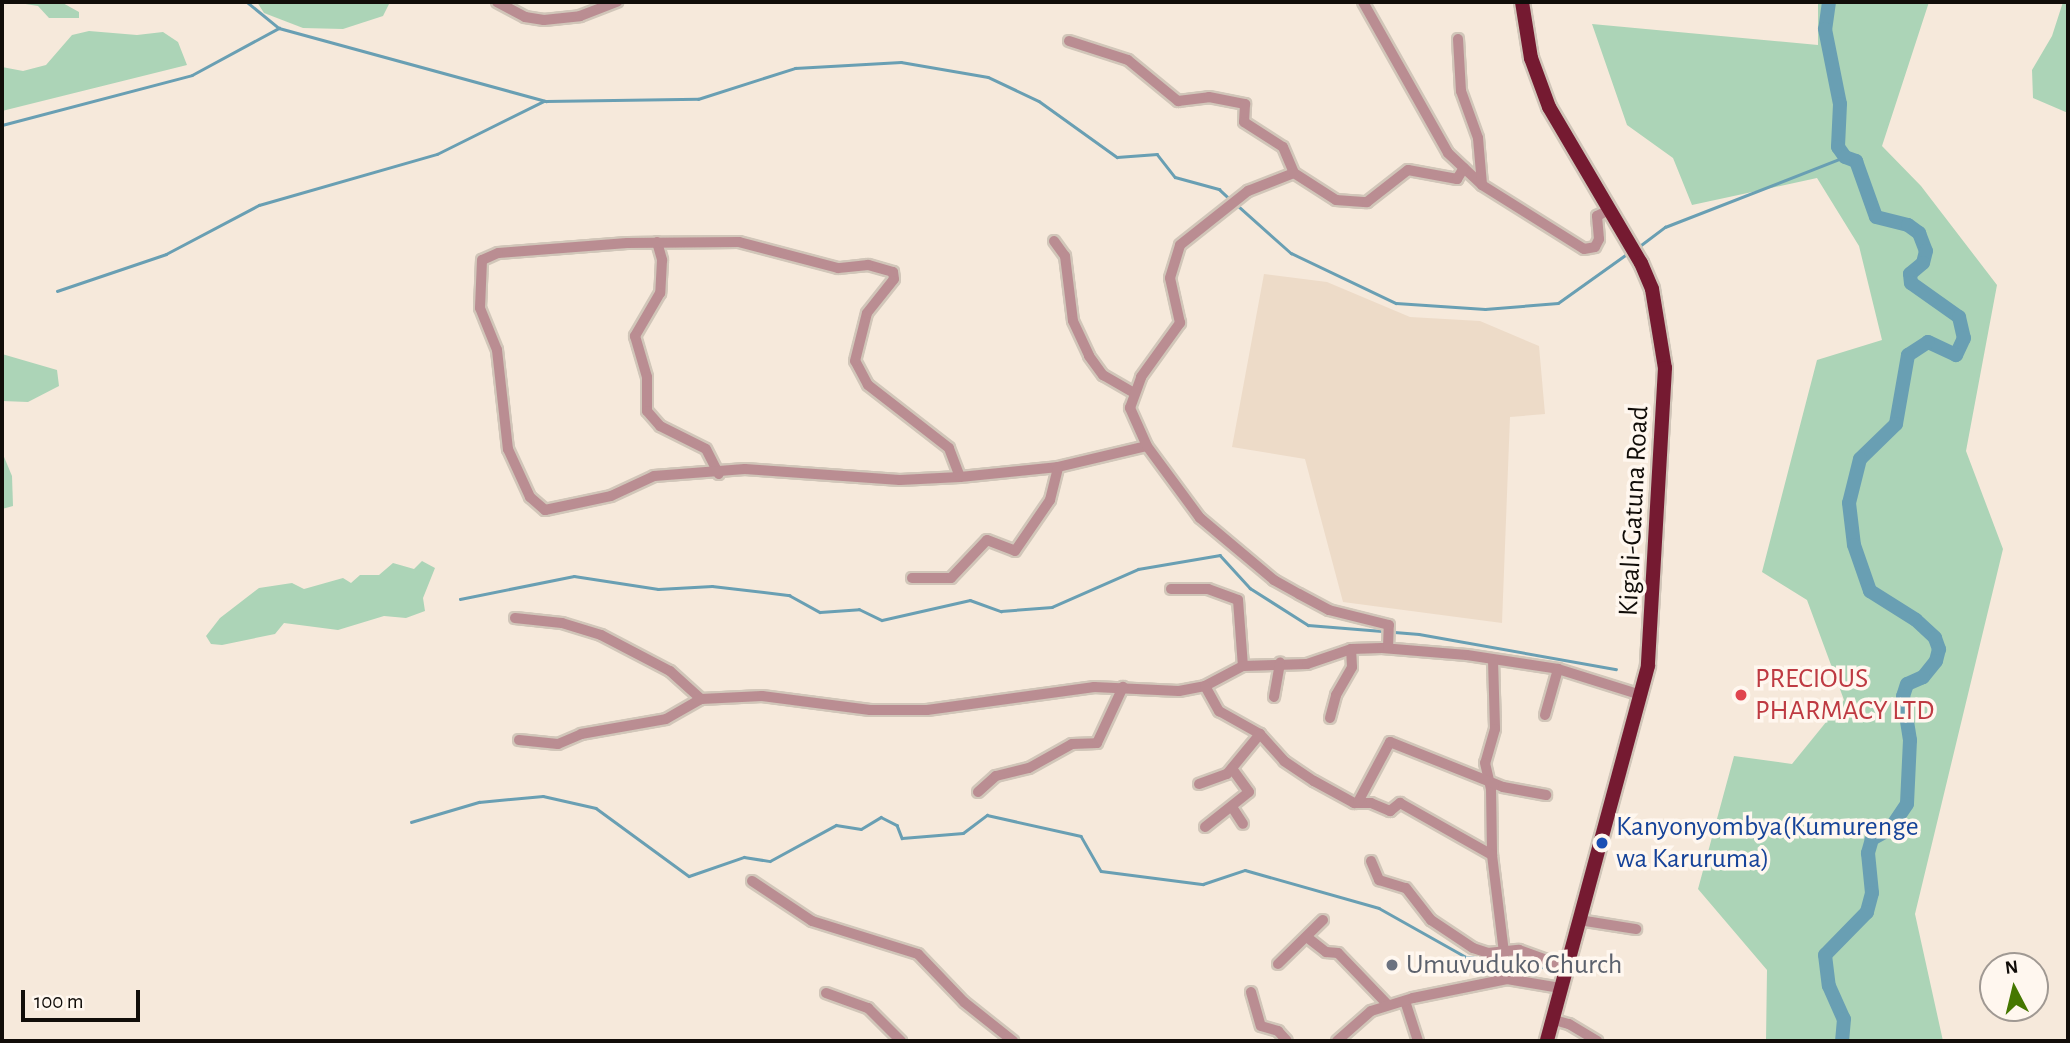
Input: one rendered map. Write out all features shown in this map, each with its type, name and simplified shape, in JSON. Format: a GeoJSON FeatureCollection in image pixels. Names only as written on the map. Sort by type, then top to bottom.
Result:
{"type":"FeatureCollection","features":[{"type":"Feature","properties":{"kind":"highway","name":"Kigali-Gatuna Road"},"geometry":{"type":"LineString","coordinates":[[1522,2],[1531,58],[1549,107],[1641,262],[1652,289],[1665,368],[1655,601],[1641,695],[1546,1041]]}},
{"type":"Feature","properties":{"kind":"street"},"geometry":{"type":"LineString","coordinates":[[497,2],[525,17],[544,20],[580,16],[617,2]]}},
{"type":"Feature","properties":{"kind":"street"},"geometry":{"type":"LineString","coordinates":[[1363,2],[1448,153],[1482,185],[1584,249],[1595,247],[1599,239],[1597,216],[1609,210]]}},
{"type":"Feature","properties":{"kind":"street"},"geometry":{"type":"LineString","coordinates":[[1458,40],[1461,91],[1478,138],[1482,185]]}},
{"type":"Feature","properties":{"kind":"street"},"geometry":{"type":"LineString","coordinates":[[1069,41],[1128,60],[1178,101],[1209,97],[1245,104],[1244,122],[1283,147],[1294,173],[1320,192],[1352,203],[1367,202],[1408,170],[1457,179],[1464,167]]}},
{"type":"Feature","properties":{"kind":"street"},"geometry":{"type":"LineString","coordinates":[[1294,173],[1248,191],[1180,245],[1170,278],[1180,323],[1133,392],[1131,418],[1147,446],[1200,518],[1299,594],[1329,610],[1389,625],[1388,648]]}},
{"type":"Feature","properties":{"kind":"street"},"geometry":{"type":"LineString","coordinates":[[1054,241],[1065,256],[1073,321],[1089,356],[1103,375],[1133,392]]}},
{"type":"Feature","properties":{"kind":"street"},"geometry":{"type":"LineString","coordinates":[[960,477],[949,448],[868,385],[855,361],[867,313],[894,279],[893,272],[868,265],[838,268],[739,242],[657,242],[484,257],[479,272],[480,308],[497,350],[508,449],[530,496],[545,510],[611,496],[654,475],[719,474],[745,469],[900,480],[960,477],[1058,467],[1147,446]]}},
{"type":"Feature","properties":{"kind":"street"},"geometry":{"type":"LineString","coordinates":[[657,242],[662,260],[660,293],[635,336],[647,377],[648,411],[660,426],[706,449],[719,474]]}},
{"type":"Feature","properties":{"kind":"street"},"geometry":{"type":"LineString","coordinates":[[912,578],[951,579],[987,540],[1015,551],[1050,500],[1058,467]]}},
{"type":"Feature","properties":{"kind":"street"},"geometry":{"type":"LineString","coordinates":[[1171,589],[1208,589],[1238,600],[1242,666]]}},
{"type":"Feature","properties":{"kind":"street"},"geometry":{"type":"LineString","coordinates":[[515,618],[562,623],[601,635],[670,671],[701,699]]}},
{"type":"Feature","properties":{"kind":"street"},"geometry":{"type":"LineString","coordinates":[[519,740],[558,744],[581,734],[666,719],[701,699],[762,696],[898,711],[1071,689],[1123,687],[1179,691],[1205,686],[1242,666],[1313,663],[1351,649],[1388,648],[1558,669],[1641,695]]}},
{"type":"Feature","properties":{"kind":"street"},"geometry":{"type":"LineString","coordinates":[[1330,718],[1336,695],[1352,667],[1351,649]]}},
{"type":"Feature","properties":{"kind":"street"},"geometry":{"type":"LineString","coordinates":[[1493,660],[1494,729],[1485,763],[1492,855],[1504,953]]}},
{"type":"Feature","properties":{"kind":"street"},"geometry":{"type":"LineString","coordinates":[[1274,696],[1280,663]]}},
{"type":"Feature","properties":{"kind":"street"},"geometry":{"type":"LineString","coordinates":[[1545,715],[1558,669]]}},
{"type":"Feature","properties":{"kind":"street"},"geometry":{"type":"LineString","coordinates":[[1205,686],[1219,710],[1260,734],[1284,761],[1358,802],[1390,811],[1400,803],[1492,855]]}},
{"type":"Feature","properties":{"kind":"street"},"geometry":{"type":"LineString","coordinates":[[978,792],[996,776],[1029,768],[1072,744],[1097,743],[1123,687]]}},
{"type":"Feature","properties":{"kind":"street"},"geometry":{"type":"LineString","coordinates":[[1199,784],[1211,782],[1231,769],[1260,734]]}},
{"type":"Feature","properties":{"kind":"street"},"geometry":{"type":"LineString","coordinates":[[1358,802],[1390,742],[1503,787],[1546,795]]}},
{"type":"Feature","properties":{"kind":"street"},"geometry":{"type":"LineString","coordinates":[[1205,827],[1249,790],[1231,769]]}},
{"type":"Feature","properties":{"kind":"street"},"geometry":{"type":"LineString","coordinates":[[1232,807],[1243,824]]}},
{"type":"Feature","properties":{"kind":"street"},"geometry":{"type":"LineString","coordinates":[[1371,861],[1379,880],[1410,890],[1435,924],[1479,951],[1504,953],[1519,950],[1566,967]]}},
{"type":"Feature","properties":{"kind":"street"},"geometry":{"type":"LineString","coordinates":[[752,881],[812,921],[918,954],[964,1002],[1013,1041]]}},
{"type":"Feature","properties":{"kind":"street"},"geometry":{"type":"LineString","coordinates":[[1278,964],[1308,938],[1323,920]]}},
{"type":"Feature","properties":{"kind":"street"},"geometry":{"type":"LineString","coordinates":[[1579,920],[1636,929]]}},
{"type":"Feature","properties":{"kind":"street"},"geometry":{"type":"LineString","coordinates":[[1308,938],[1326,952],[1338,953],[1388,1004]]}},
{"type":"Feature","properties":{"kind":"street"},"geometry":{"type":"LineString","coordinates":[[1337,1041],[1362,1019],[1388,1004],[1507,979],[1560,988]]}},
{"type":"Feature","properties":{"kind":"street"},"geometry":{"type":"LineString","coordinates":[[1251,992],[1261,1026],[1278,1031],[1287,1041]]}},
{"type":"Feature","properties":{"kind":"street"},"geometry":{"type":"LineString","coordinates":[[826,993],[868,1007],[901,1041]]}},
{"type":"Feature","properties":{"kind":"street"},"geometry":{"type":"LineString","coordinates":[[1405,1000],[1418,1041]]}},
{"type":"Feature","properties":{"kind":"street"},"geometry":{"type":"LineString","coordinates":[[1552,1019],[1576,1027],[1597,1041]]}},
{"type":"Feature","properties":{"kind":"shaded area"},"geometry":{"type":"Polygon","coordinates":[[[1264,274],[1327,282],[1410,317],[1480,321],[1539,346],[1545,414],[1510,417],[1502,623],[1343,602],[1305,459],[1232,447],[1264,274]]]}},
{"type":"Feature","properties":{"kind":"green space"},"geometry":{"type":"Polygon","coordinates":[[[13,2],[61,2],[79,12],[79,18],[49,18],[38,6],[13,2]]]}},
{"type":"Feature","properties":{"kind":"green space"},"geometry":{"type":"Polygon","coordinates":[[[257,2],[390,2],[383,16],[343,29],[303,28],[264,13],[257,2]]]}},
{"type":"Feature","properties":{"kind":"green space"},"geometry":{"type":"Polygon","coordinates":[[[1818,2],[1929,2],[1882,146],[1921,186],[1997,285],[1966,451],[2003,549],[1915,914],[1943,1041],[1766,1041],[1767,970],[1698,889],[1734,756],[1792,764],[1844,700],[1807,600],[1762,572],[1817,360],[1882,340],[1859,246],[1817,178],[1692,205],[1673,158],[1627,125],[1592,24],[1818,45],[1818,2]]]}},
{"type":"Feature","properties":{"kind":"green space"},"geometry":{"type":"Polygon","coordinates":[[[2063,2],[2068,2],[2068,113],[2033,98],[2032,70],[2052,36],[2063,2]]]}},
{"type":"Feature","properties":{"kind":"green space"},"geometry":{"type":"Polygon","coordinates":[[[89,31],[137,35],[163,32],[178,42],[187,65],[2,111],[2,67],[23,71],[46,65],[72,35],[89,31]]]}},
{"type":"Feature","properties":{"kind":"green space"},"geometry":{"type":"Polygon","coordinates":[[[2,354],[57,370],[59,386],[28,402],[2,401],[2,354]]]}},
{"type":"Feature","properties":{"kind":"green space"},"geometry":{"type":"Polygon","coordinates":[[[2,452],[12,476],[13,506],[2,509],[2,452]]]}},
{"type":"Feature","properties":{"kind":"green space"},"geometry":{"type":"Polygon","coordinates":[[[422,561],[435,568],[423,598],[425,611],[406,618],[384,616],[338,630],[284,623],[275,634],[222,645],[211,644],[206,636],[220,618],[259,588],[292,583],[304,589],[343,578],[351,583],[360,575],[379,575],[393,563],[414,569],[422,561]]]}},
{"type":"Feature","properties":{"kind":"waterway"},"geometry":{"type":"LineString","coordinates":[[247,2],[279,28]]}},
{"type":"Feature","properties":{"kind":"waterway"},"geometry":{"type":"LineString","coordinates":[[1829,2],[1825,29],[1840,104],[1838,147],[1845,157],[1856,161],[1876,217],[1908,225],[1919,233],[1926,251],[1923,263],[1910,274],[1911,283],[1959,317],[1964,338],[1956,355],[1928,342],[1908,355],[1896,424],[1860,459],[1849,503],[1854,545],[1870,591],[1916,620],[1935,638],[1939,649],[1936,661],[1923,677],[1907,684],[1903,696],[1910,740],[1907,804],[1890,829],[1872,839],[1868,853],[1872,893],[1867,912],[1825,955],[1829,986],[1844,1019],[1842,1041]]}},
{"type":"Feature","properties":{"kind":"waterway"},"geometry":{"type":"LineString","coordinates":[[2,125],[192,75],[279,28],[546,101],[698,99],[795,68],[901,62],[988,77],[1039,101],[1117,157],[1157,154],[1175,177],[1219,189],[1231,200]]}},
{"type":"Feature","properties":{"kind":"waterway"},"geometry":{"type":"LineString","coordinates":[[57,291],[166,254],[259,205],[437,154],[544,101]]}},
{"type":"Feature","properties":{"kind":"waterway"},"geometry":{"type":"LineString","coordinates":[[1637,248],[1665,227],[1845,157]]}},
{"type":"Feature","properties":{"kind":"waterway"},"geometry":{"type":"LineString","coordinates":[[1236,204],[1291,253],[1396,303],[1485,309],[1558,303],[1628,253]]}},
{"type":"Feature","properties":{"kind":"waterway"},"geometry":{"type":"LineString","coordinates":[[460,599],[574,576],[658,589],[712,586],[789,595],[820,612],[859,609],[882,620],[970,600],[1001,611],[1052,607],[1138,569],[1220,555],[1250,588],[1308,625],[1419,634],[1616,669]]}},
{"type":"Feature","properties":{"kind":"waterway"},"geometry":{"type":"LineString","coordinates":[[411,822],[479,802],[543,796],[596,808],[689,876],[744,857],[770,861],[836,825],[861,829],[881,817],[897,825],[902,838],[963,833],[987,815],[1081,836],[1101,871],[1203,884],[1245,870],[1379,908],[1466,957],[1485,957]]}},
{"type":"Feature","properties":{"kind":"waterway"},"geometry":{"type":"LineString","coordinates":[[1506,957],[1546,968]]}},
{"type":"Feature","properties":{"kind":"place","name":"PRECIOUS PHARMACY LTD"},"geometry":{"type":"Point","coordinates":[1741,695]}},
{"type":"Feature","properties":{"kind":"place","name":"Kanyonyombya(Kumurenge wa Karuruma)"},"geometry":{"type":"Point","coordinates":[1602,843]}},
{"type":"Feature","properties":{"kind":"place","name":"Umuvuduko Church"},"geometry":{"type":"Point","coordinates":[1392,965]}}]}
